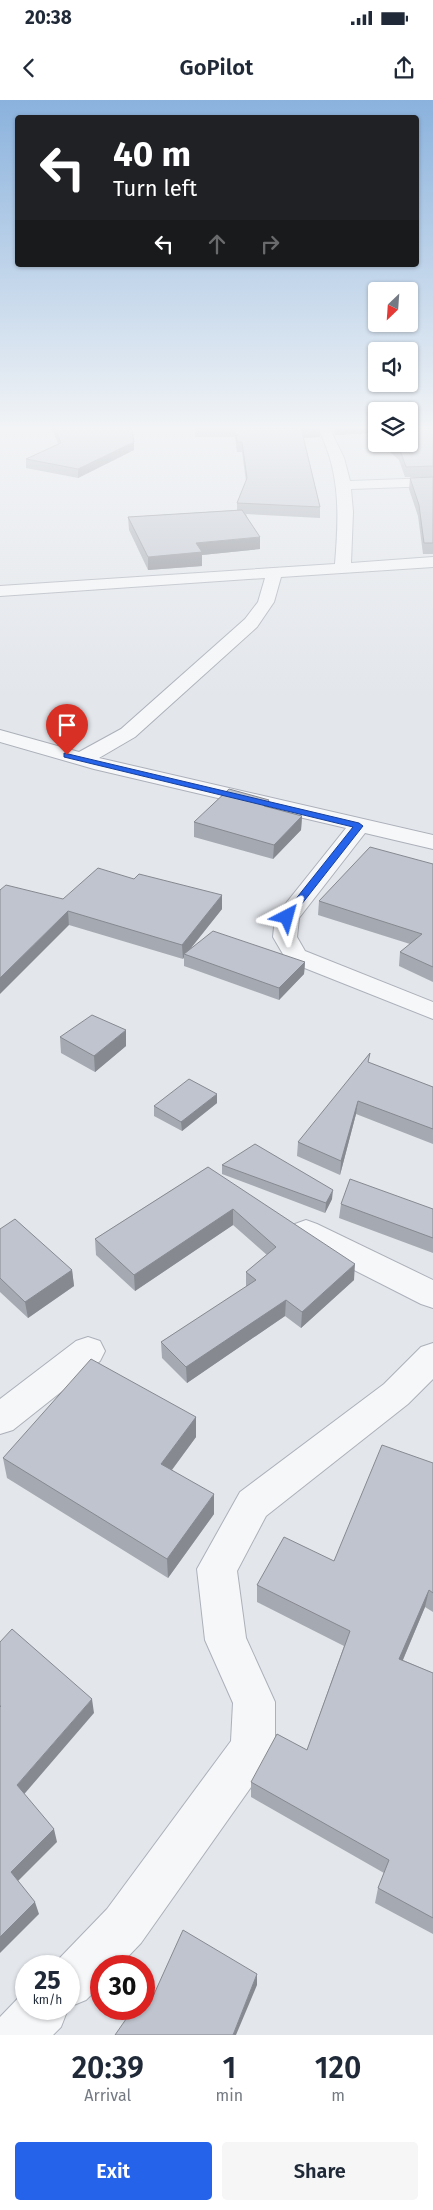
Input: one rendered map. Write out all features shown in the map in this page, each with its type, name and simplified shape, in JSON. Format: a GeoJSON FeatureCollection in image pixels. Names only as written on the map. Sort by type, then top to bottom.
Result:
{"type":"FeatureCollection","features":[{"type":"Feature","properties":{"kind":"street"},"geometry":{"type":"LineString","coordinates":[[342,568],[345,515]]}},
{"type":"Feature","properties":{"kind":"street"},"geometry":{"type":"LineString","coordinates":[[0,591],[433,562]]}},
{"type":"Feature","properties":{"kind":"street"},"geometry":{"type":"LineString","coordinates":[[82,760],[128,733],[251,623],[266,602],[274,573]]}},
{"type":"Feature","properties":{"kind":"street"},"geometry":{"type":"LineString","coordinates":[[0,736],[82,760],[433,842]]}},
{"type":"Feature","properties":{"kind":"street"},"geometry":{"type":"LineString","coordinates":[[359,826],[287,917],[285,937],[296,956],[433,1011]]}},
{"type":"Feature","properties":{"kind":"street"},"geometry":{"type":"LineString","coordinates":[[306,1232],[433,1294]]}},
{"type":"Feature","properties":{"kind":"street"},"geometry":{"type":"LineString","coordinates":[[0,1419],[88,1351]]}},
{"type":"Feature","properties":{"kind":"street"},"geometry":{"type":"LineString","coordinates":[[80,1972],[124,1926],[253,1748],[254,1702],[226,1640],[217,1569],[253,1504],[396,1394],[433,1357]]}},
{"type":"Feature","properties":{"kind":"street"},"geometry":{"type":"LineString","coordinates":[[18,2035],[32,2020]]}},
{"type":"Feature","properties":{"kind":"building"},"geometry":{"type":"Polygon","coordinates":[[[246,515],[260,537],[196,543],[202,552],[148,557],[128,517],[246,515]]]}},
{"type":"Feature","properties":{"kind":"building"},"geometry":{"type":"Polygon","coordinates":[[[420,515],[433,515],[433,543],[424,543],[420,515]]]}},
{"type":"Feature","properties":{"kind":"building"},"geometry":{"type":"Polygon","coordinates":[[[229,789],[269,800],[264,806],[302,816],[274,845],[194,822],[229,789]]]}},
{"type":"Feature","properties":{"kind":"building"},"geometry":{"type":"Polygon","coordinates":[[[370,847],[433,864],[433,967],[400,952],[422,934],[319,901],[370,847]]]}},
{"type":"Feature","properties":{"kind":"building"},"geometry":{"type":"Polygon","coordinates":[[[98,868],[134,879],[139,874],[222,895],[182,945],[68,911],[0,978],[0,890],[6,885],[63,899],[98,868]]]}},
{"type":"Feature","properties":{"kind":"building"},"geometry":{"type":"Polygon","coordinates":[[[213,931],[305,962],[279,988],[184,954],[213,931]]]}},
{"type":"Feature","properties":{"kind":"building"},"geometry":{"type":"Polygon","coordinates":[[[92,1015],[126,1030],[94,1056],[60,1037],[92,1015]]]}},
{"type":"Feature","properties":{"kind":"building"},"geometry":{"type":"Polygon","coordinates":[[[370,1053],[368,1062],[433,1087],[433,1129],[358,1101],[341,1161],[298,1142],[370,1053]]]}},
{"type":"Feature","properties":{"kind":"building"},"geometry":{"type":"Polygon","coordinates":[[[189,1079],[217,1094],[181,1122],[154,1106],[189,1079]]]}},
{"type":"Feature","properties":{"kind":"building"},"geometry":{"type":"Polygon","coordinates":[[[255,1144],[333,1190],[326,1203],[222,1165],[255,1144]]]}},
{"type":"Feature","properties":{"kind":"building"},"geometry":{"type":"Polygon","coordinates":[[[208,1167],[355,1264],[302,1312],[286,1300],[186,1367],[161,1342],[256,1280],[246,1272],[276,1247],[233,1209],[134,1275],[95,1239],[208,1167]]]}},
{"type":"Feature","properties":{"kind":"building"},"geometry":{"type":"Polygon","coordinates":[[[350,1179],[433,1209],[433,1238],[341,1204],[350,1179]]]}},
{"type":"Feature","properties":{"kind":"building"},"geometry":{"type":"Polygon","coordinates":[[[15,1219],[72,1270],[25,1302],[0,1278],[0,1229],[15,1219]]]}},
{"type":"Feature","properties":{"kind":"building"},"geometry":{"type":"Polygon","coordinates":[[[91,1359],[196,1417],[161,1464],[214,1494],[167,1559],[3,1458],[91,1359]]]}},
{"type":"Feature","properties":{"kind":"building"},"geometry":{"type":"Polygon","coordinates":[[[382,1445],[433,1463],[433,1593],[429,1590],[399,1659],[433,1673],[433,1918],[378,1888],[389,1860],[251,1782],[277,1734],[307,1750],[350,1631],[257,1585],[284,1537],[334,1561],[382,1445]]]}},
{"type":"Feature","properties":{"kind":"building"},"geometry":{"type":"Polygon","coordinates":[[[12,1629],[92,1699],[17,1785],[54,1829],[11,1872],[35,1902],[0,1937],[0,1642],[12,1629]]]}},
{"type":"Feature","properties":{"kind":"building"},"geometry":{"type":"Polygon","coordinates":[[[183,1930],[257,1974],[233,2035],[115,2035],[125,2020],[155,2020],[155,1992],[183,1930]]]}},
{"type":"Feature","properties":{"kind":"route"},"geometry":{"type":"LineString","coordinates":[[67,755],[101,765],[359,826],[287,917]]}}]}
